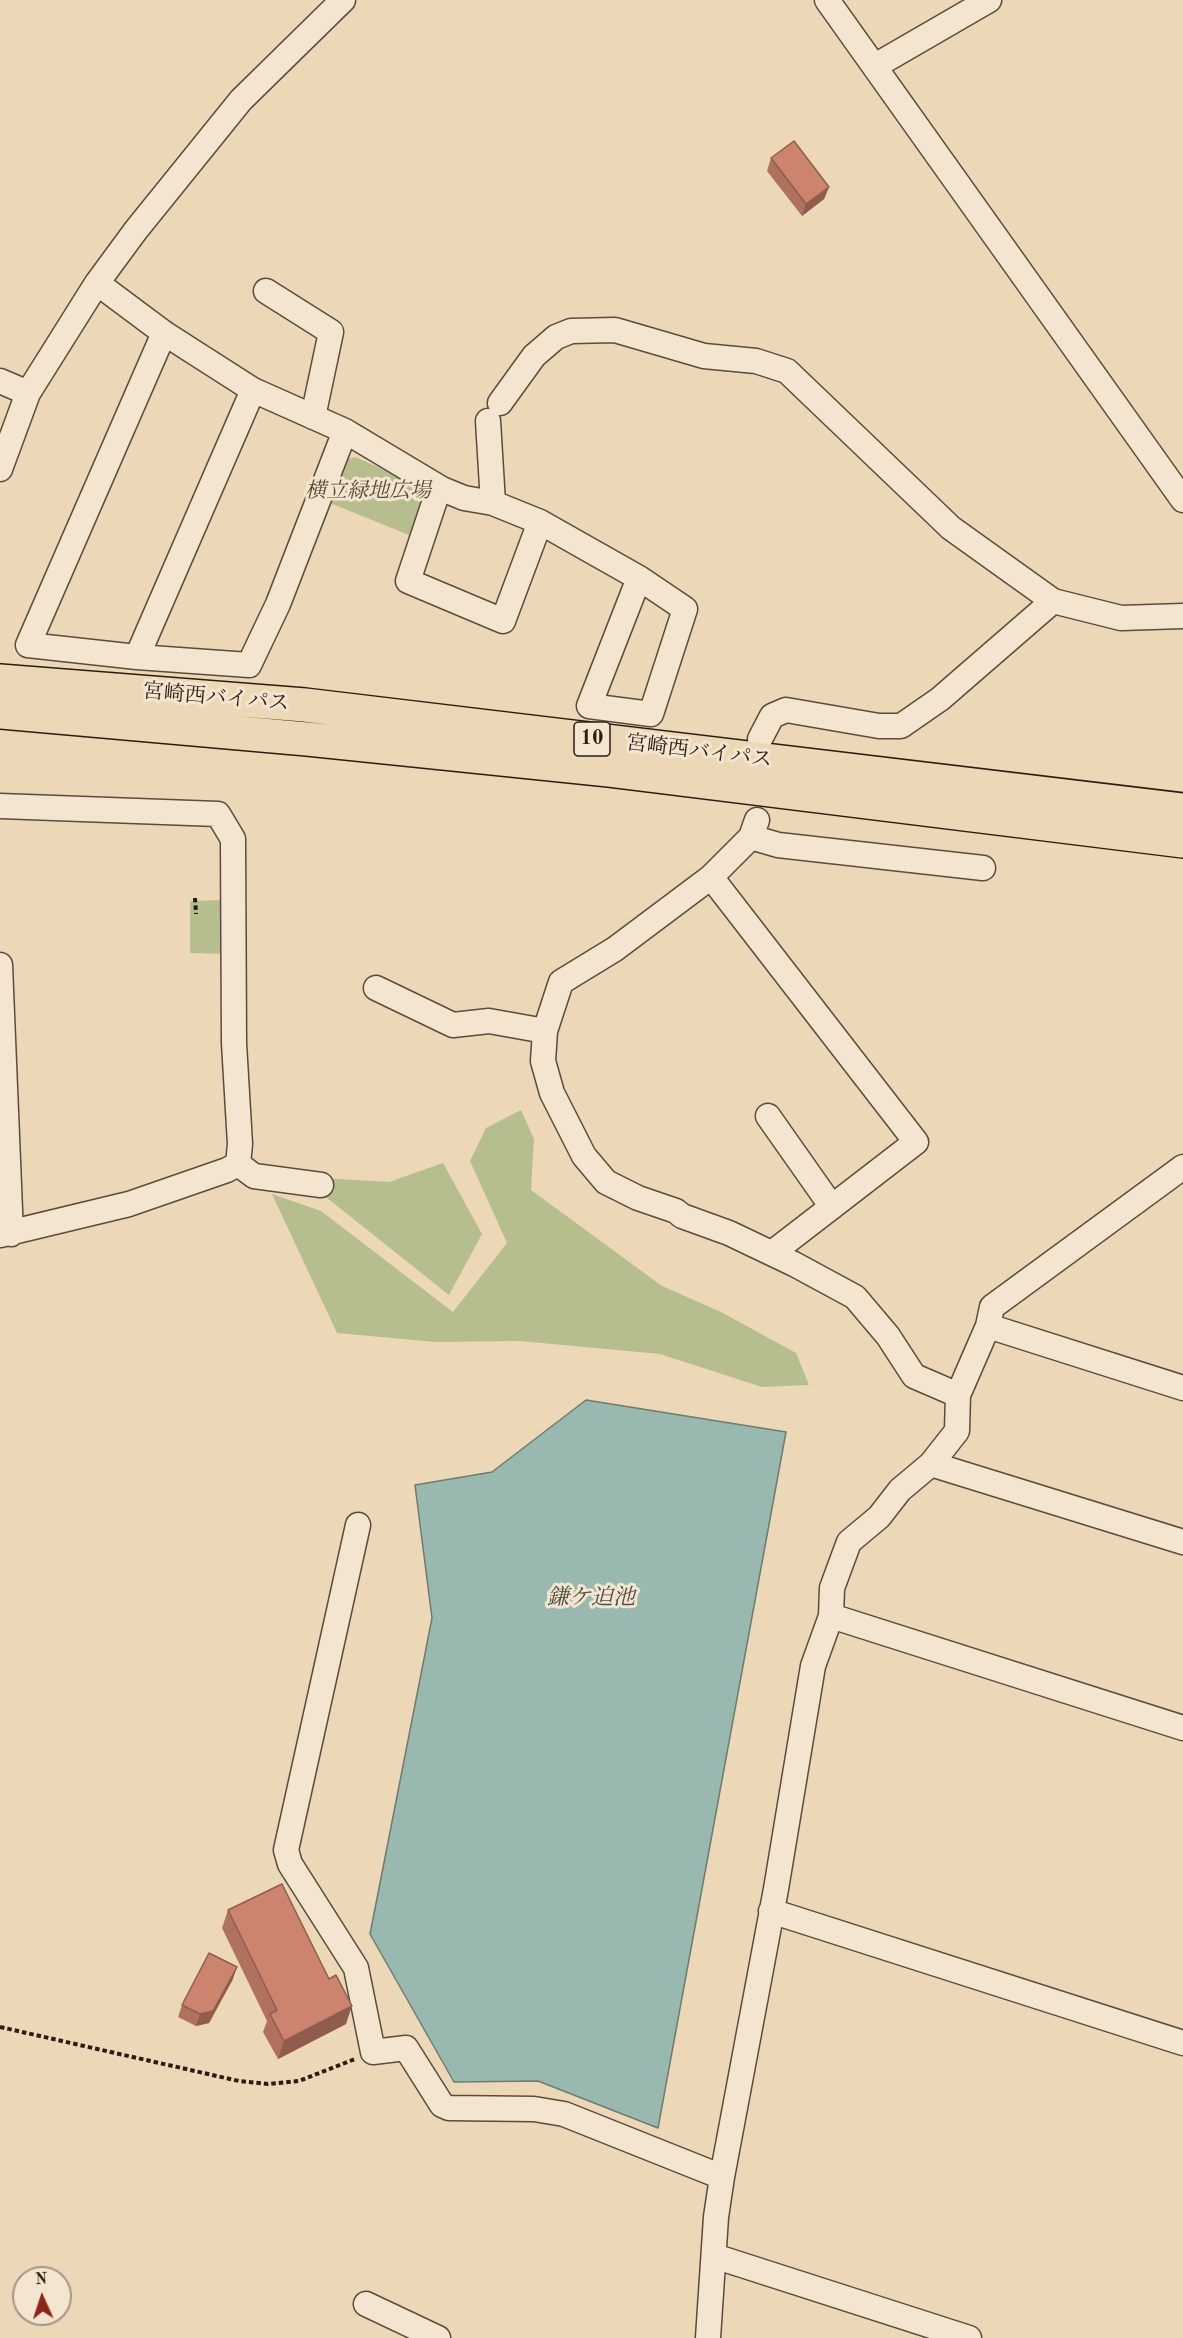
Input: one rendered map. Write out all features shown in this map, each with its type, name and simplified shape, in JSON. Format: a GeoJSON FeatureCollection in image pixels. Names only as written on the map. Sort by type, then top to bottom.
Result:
{"type":"FeatureCollection","features":[{"type":"Feature","properties":{"kind":"highway","name":"宮崎西バイパス"},"geometry":{"type":"LineString","coordinates":[[0,681],[305,705],[1183,810]]}},
{"type":"Feature","properties":{"kind":"highway","name":"宮崎西バイパス"},"geometry":{"type":"LineString","coordinates":[[0,712],[319,740],[609,770],[1183,841]]}},
{"type":"Feature","properties":{"kind":"street"},"geometry":{"type":"LineString","coordinates":[[0,469],[28,393],[97,283],[136,230],[241,100],[343,0]]}},
{"type":"Feature","properties":{"kind":"street"},"geometry":{"type":"LineString","coordinates":[[827,0],[1183,500]]}},
{"type":"Feature","properties":{"kind":"street"},"geometry":{"type":"LineString","coordinates":[[875,66],[989,0]]}},
{"type":"Feature","properties":{"kind":"street"},"geometry":{"type":"LineString","coordinates":[[97,283],[164,333],[253,390],[345,431],[439,488],[464,498],[493,503],[540,522],[639,578],[685,609],[651,714],[589,706],[639,578]]}},
{"type":"Feature","properties":{"kind":"street"},"geometry":{"type":"LineString","coordinates":[[266,291],[331,332],[313,417]]}},
{"type":"Feature","properties":{"kind":"street"},"geometry":{"type":"LineString","coordinates":[[493,503],[494,412],[534,356],[556,337],[571,331],[615,330],[704,356],[756,361],[787,371],[951,528],[1053,601],[1121,618],[1183,616]]}},
{"type":"Feature","properties":{"kind":"street"},"geometry":{"type":"LineString","coordinates":[[164,333],[28,645],[137,657],[249,665],[278,604],[345,431]]}},
{"type":"Feature","properties":{"kind":"street"},"geometry":{"type":"LineString","coordinates":[[0,381],[28,393]]}},
{"type":"Feature","properties":{"kind":"street"},"geometry":{"type":"LineString","coordinates":[[137,657],[253,390]]}},
{"type":"Feature","properties":{"kind":"street"},"geometry":{"type":"LineString","coordinates":[[439,488],[408,581],[503,621],[540,522]]}},
{"type":"Feature","properties":{"kind":"street"},"geometry":{"type":"LineString","coordinates":[[760,739],[772,716],[786,710],[879,726],[901,726],[940,699],[1053,601]]}},
{"type":"Feature","properties":{"kind":"street"},"geometry":{"type":"LineString","coordinates":[[0,806],[218,814],[233,839],[234,1043],[240,1144],[238,1164]]}},
{"type":"Feature","properties":{"kind":"street"},"geometry":{"type":"LineString","coordinates":[[958,1395],[914,1376],[888,1336],[855,1297],[729,1233],[638,1198],[606,1182],[584,1156],[552,1093],[543,1061],[545,1031],[561,982],[615,949],[711,877],[754,829],[778,845],[983,868]]}},
{"type":"Feature","properties":{"kind":"street"},"geometry":{"type":"LineString","coordinates":[[711,877],[916,1142],[772,1253]]}},
{"type":"Feature","properties":{"kind":"street"},"geometry":{"type":"LineString","coordinates":[[0,965],[5,1234],[129,1204],[227,1170],[238,1164]]}},
{"type":"Feature","properties":{"kind":"street"},"geometry":{"type":"LineString","coordinates":[[376,988],[453,1025],[489,1020],[545,1031]]}},
{"type":"Feature","properties":{"kind":"street"},"geometry":{"type":"LineString","coordinates":[[768,1116],[832,1207]]}},
{"type":"Feature","properties":{"kind":"street"},"geometry":{"type":"LineString","coordinates":[[238,1164],[254,1176],[321,1185]]}},
{"type":"Feature","properties":{"kind":"street"},"geometry":{"type":"LineString","coordinates":[[708,2338],[722,2177],[813,1666],[831,1616],[832,1588],[849,1542],[879,1517],[900,1491],[932,1464],[957,1431],[958,1395],[988,1326],[992,1307],[1183,1167]]}},
{"type":"Feature","properties":{"kind":"street"},"geometry":{"type":"LineString","coordinates":[[988,1326],[1183,1388]]}},
{"type":"Feature","properties":{"kind":"street"},"geometry":{"type":"LineString","coordinates":[[932,1464],[1183,1542]]}},
{"type":"Feature","properties":{"kind":"street"},"geometry":{"type":"LineString","coordinates":[[358,1525],[286,1850],[290,1864],[356,1968],[374,2052],[406,2048],[442,2105],[449,2108],[534,2109],[564,2114],[722,2177]]}},
{"type":"Feature","properties":{"kind":"street"},"geometry":{"type":"LineString","coordinates":[[831,1616],[1183,1728]]}},
{"type":"Feature","properties":{"kind":"street"},"geometry":{"type":"LineString","coordinates":[[771,1911],[1183,2043]]}},
{"type":"Feature","properties":{"kind":"street"},"geometry":{"type":"LineString","coordinates":[[714,2256],[969,2338]]}},
{"type":"Feature","properties":{"kind":"street"},"geometry":{"type":"LineString","coordinates":[[366,2304],[438,2338]]}},
{"type":"Feature","properties":{"kind":"path"},"geometry":{"type":"LineString","coordinates":[[195,898],[196,914]]}},
{"type":"Feature","properties":{"kind":"path"},"geometry":{"type":"LineString","coordinates":[[189,906],[196,906]]}},
{"type":"Feature","properties":{"kind":"path"},"geometry":{"type":"LineString","coordinates":[[0,2027],[239,2081],[268,2084],[299,2081],[374,2052]]}},
{"type":"Feature","properties":{"kind":"green space","name":"横立緑地広場"},"geometry":{"type":"Polygon","coordinates":[[[355,457],[424,487],[425,494],[409,535],[330,503],[348,459],[355,457]]]}},
{"type":"Feature","properties":{"kind":"green space"},"geometry":{"type":"Polygon","coordinates":[[[226,900],[226,954],[190,953],[190,901],[226,900]]]}},
{"type":"Feature","properties":{"kind":"green space"},"geometry":{"type":"Polygon","coordinates":[[[521,1110],[534,1139],[531,1190],[662,1286],[721,1312],[796,1353],[809,1385],[762,1387],[660,1354],[520,1341],[436,1342],[337,1333],[272,1194],[321,1211],[453,1312],[507,1243],[470,1161],[486,1128],[521,1110]]]}},
{"type":"Feature","properties":{"kind":"green space"},"geometry":{"type":"Polygon","coordinates":[[[443,1163],[482,1234],[449,1295],[322,1194],[320,1178],[389,1182],[443,1163]]]}},
{"type":"Feature","properties":{"kind":"water","name":"鎌ケ迫池"},"geometry":{"type":"Polygon","coordinates":[[[586,1400],[786,1432],[658,2128],[538,2081],[454,2082],[370,1934],[432,1618],[415,1485],[492,1472],[586,1400]]]}},
{"type":"Feature","properties":{"kind":"building"},"geometry":{"type":"Polygon","coordinates":[[[794,141],[829,187],[806,204],[771,158],[794,141]]]}},
{"type":"Feature","properties":{"kind":"building"},"geometry":{"type":"Polygon","coordinates":[[[282,1884],[329,1979],[336,1975],[352,2006],[284,2041],[270,2014],[277,2010],[228,1910],[282,1884]]]}},
{"type":"Feature","properties":{"kind":"building"},"geometry":{"type":"Polygon","coordinates":[[[209,1953],[237,1967],[213,2011],[200,2014],[182,2005],[209,1953]]]}}]}
